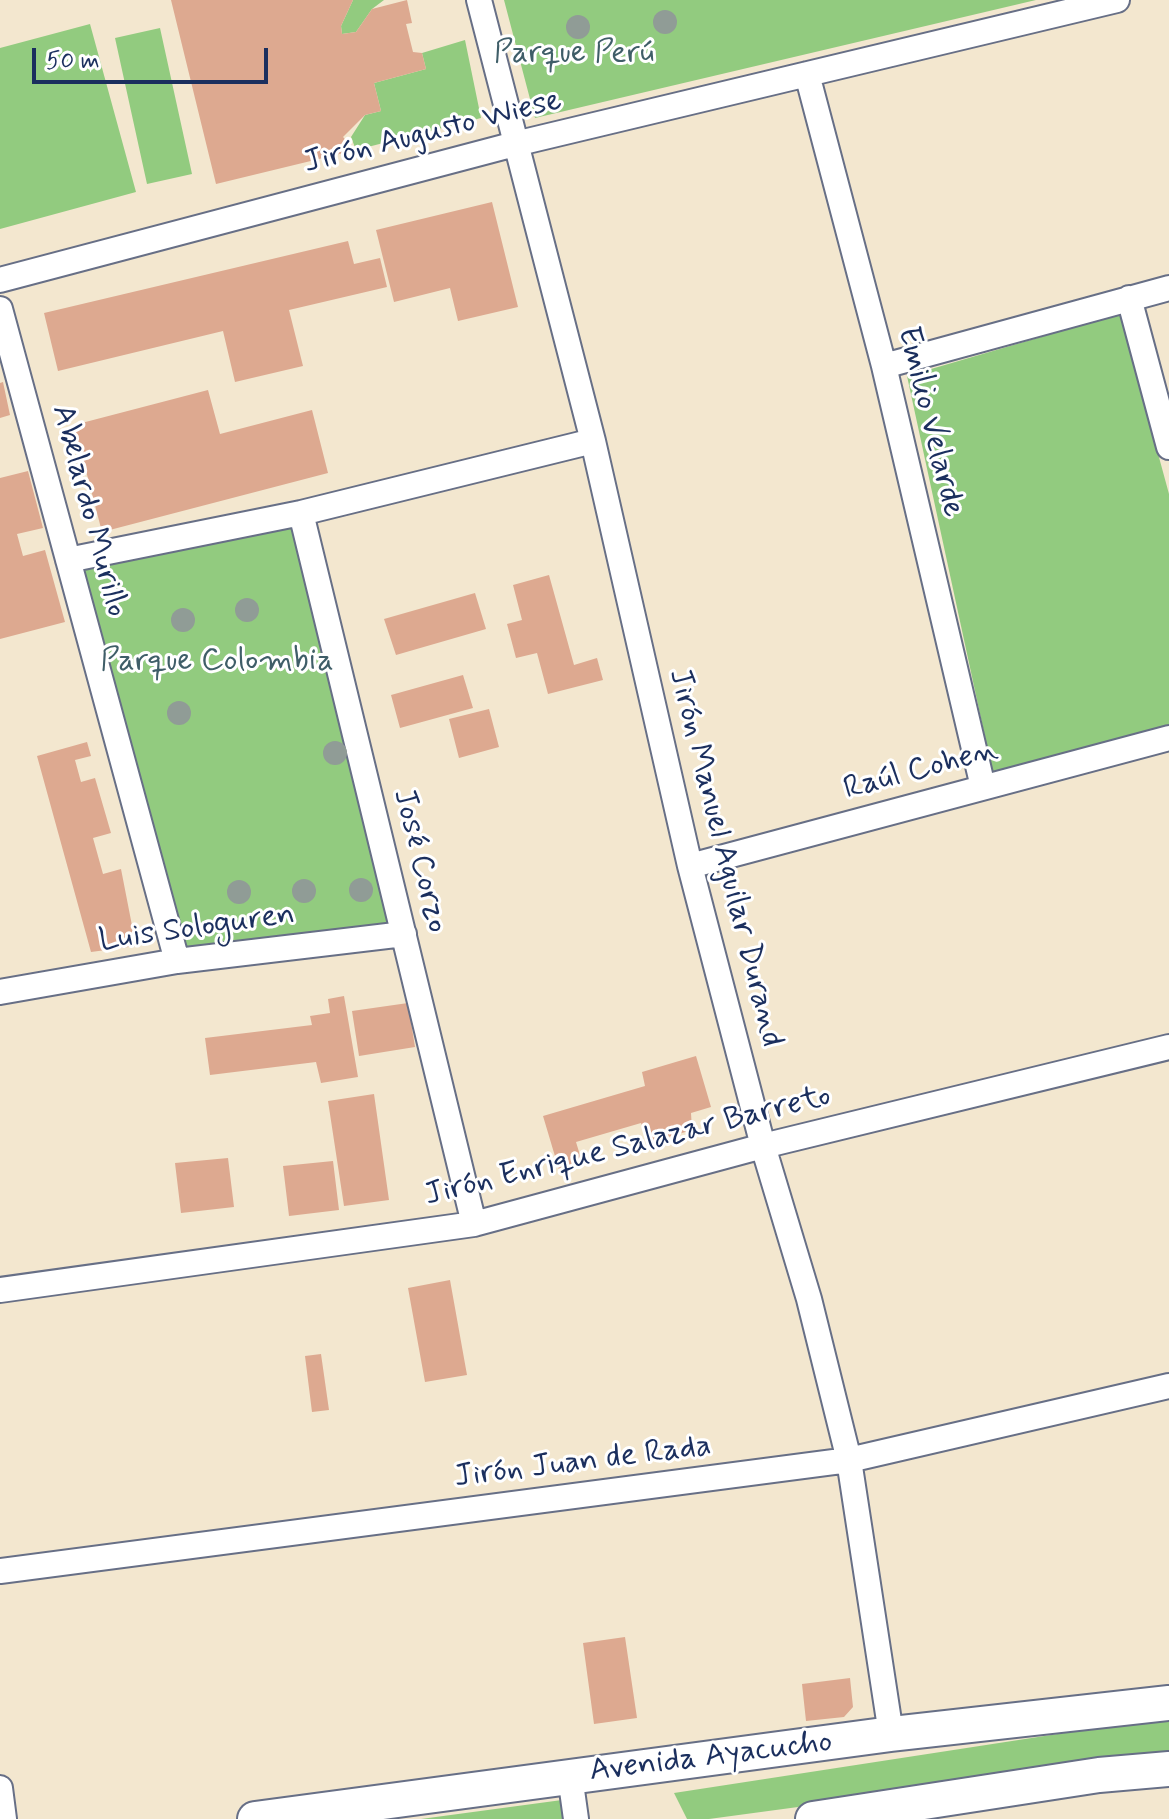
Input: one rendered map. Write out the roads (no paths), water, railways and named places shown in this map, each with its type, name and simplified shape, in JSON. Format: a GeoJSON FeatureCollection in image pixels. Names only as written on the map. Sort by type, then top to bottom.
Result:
{"type":"FeatureCollection","features":[{"type":"Feature","properties":{"kind":"main road","name":"Avenida Ayacucho"},"geometry":{"type":"LineString","coordinates":[[255,1819],[891,1734],[1169,1703]]}},
{"type":"Feature","properties":{"kind":"main road"},"geometry":{"type":"LineString","coordinates":[[813,1819],[1099,1775],[1169,1769]]}},
{"type":"Feature","properties":{"kind":"street","name":"Jirón Manuel Aguilar Durand"},"geometry":{"type":"LineString","coordinates":[[479,0],[593,441],[690,866],[763,1146],[809,1299],[849,1460],[891,1734]]}},
{"type":"Feature","properties":{"kind":"street","name":"Jirón Augusto Wiese"},"geometry":{"type":"LineString","coordinates":[[0,280],[515,144],[1117,0]]}},
{"type":"Feature","properties":{"kind":"street","name":"Emilio Velarde"},"geometry":{"type":"LineString","coordinates":[[807,74],[884,366],[983,787]]}},
{"type":"Feature","properties":{"kind":"street"},"geometry":{"type":"LineString","coordinates":[[884,366],[1169,288]]}},
{"type":"Feature","properties":{"kind":"street"},"geometry":{"type":"LineString","coordinates":[[1129,298],[1169,447]]}},
{"type":"Feature","properties":{"kind":"street","name":"Abelardo Murillo"},"geometry":{"type":"LineString","coordinates":[[0,309],[177,961]]}},
{"type":"Feature","properties":{"kind":"street"},"geometry":{"type":"LineString","coordinates":[[68,560],[301,513],[593,441]]}},
{"type":"Feature","properties":{"kind":"street","name":"José Corzo"},"geometry":{"type":"LineString","coordinates":[[301,513],[474,1224]]}},
{"type":"Feature","properties":{"kind":"street","name":"Raúl Cohen"},"geometry":{"type":"LineString","coordinates":[[690,866],[1169,738]]}},
{"type":"Feature","properties":{"kind":"street","name":"Luis Sologuren"},"geometry":{"type":"LineString","coordinates":[[0,992],[177,961],[404,934]]}},
{"type":"Feature","properties":{"kind":"street","name":"Jirón Enrique Salazar Barreto"},"geometry":{"type":"LineString","coordinates":[[0,1290],[474,1224],[763,1146],[1169,1047]]}},
{"type":"Feature","properties":{"kind":"street","name":"Jirón Juan de Rada"},"geometry":{"type":"LineString","coordinates":[[0,1571],[849,1460],[1169,1386]]}},
{"type":"Feature","properties":{"kind":"street"},"geometry":{"type":"LineString","coordinates":[[570,1776],[576,1819]]}},
{"type":"Feature","properties":{"kind":"street"},"geometry":{"type":"LineString","coordinates":[[0,1788],[4,1819]]}},
{"type":"Feature","properties":{"kind":"park label","name":"Parque Perú"},"geometry":{"type":"Point","coordinates":[574,54]}},
{"type":"Feature","properties":{"kind":"park label","name":"Parque Colombia"},"geometry":{"type":"Point","coordinates":[217,662]}}]}
